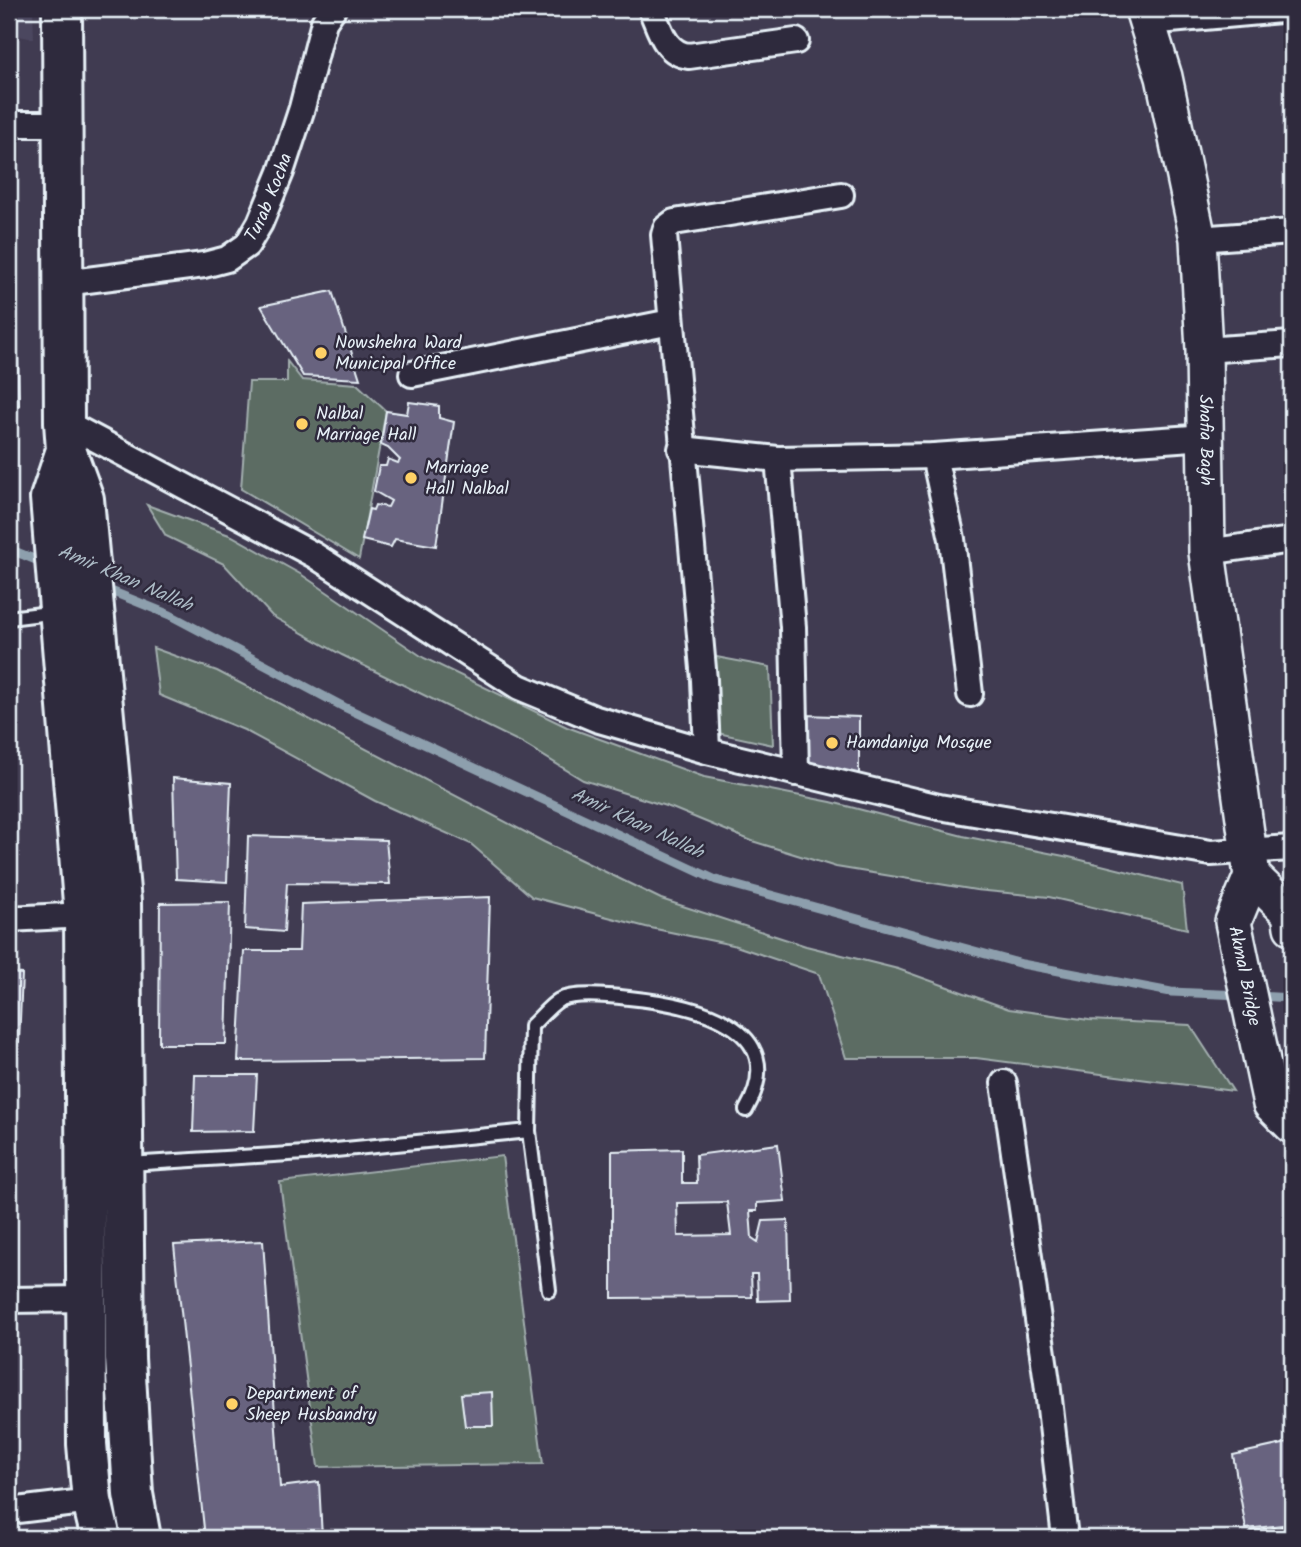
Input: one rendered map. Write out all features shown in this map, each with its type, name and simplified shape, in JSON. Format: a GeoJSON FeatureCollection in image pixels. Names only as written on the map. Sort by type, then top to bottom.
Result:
{"type":"FeatureCollection","features":[{"type":"Feature","properties":{"kind":"highway"},"geometry":{"type":"LineString","coordinates":[[61,9],[67,498],[78,613],[121,902],[103,1163],[87,1299],[87,1444],[92,1501],[101,1538]]}},
{"type":"Feature","properties":{"kind":"highway"},"geometry":{"type":"LineString","coordinates":[[78,613],[85,915],[103,1163],[128,1409],[133,1494],[141,1538]]}},
{"type":"Feature","properties":{"kind":"street","name":"Turab Kocha"},"geometry":{"type":"LineString","coordinates":[[64,283],[204,265],[227,259],[247,246],[281,172],[324,22],[333,9]]}},
{"type":"Feature","properties":{"kind":"street"},"geometry":{"type":"LineString","coordinates":[[651,9],[668,48],[677,55],[689,56],[796,41]]}},
{"type":"Feature","properties":{"kind":"street"},"geometry":{"type":"LineString","coordinates":[[1146,15],[1292,9]]}},
{"type":"Feature","properties":{"kind":"street","name":"Shafia Bagh"},"geometry":{"type":"LineString","coordinates":[[1146,15],[1164,77],[1198,239],[1205,350],[1207,552],[1251,862]]}},
{"type":"Feature","properties":{"kind":"street"},"geometry":{"type":"LineString","coordinates":[[9,124],[63,124]]}},
{"type":"Feature","properties":{"kind":"street"},"geometry":{"type":"LineString","coordinates":[[707,751],[704,680],[681,449],[664,235],[666,228],[674,222],[841,195]]}},
{"type":"Feature","properties":{"kind":"street"},"geometry":{"type":"LineString","coordinates":[[1198,239],[1292,232]]}},
{"type":"Feature","properties":{"kind":"street"},"geometry":{"type":"LineString","coordinates":[[412,374],[671,322]]}},
{"type":"Feature","properties":{"kind":"street"},"geometry":{"type":"LineString","coordinates":[[1205,350],[1292,344]]}},
{"type":"Feature","properties":{"kind":"street"},"geometry":{"type":"LineString","coordinates":[[65,436],[314,555],[519,687],[596,719],[707,751],[926,804],[1251,862],[1292,848]]}},
{"type":"Feature","properties":{"kind":"street"},"geometry":{"type":"LineString","coordinates":[[681,449],[778,459],[934,456],[1207,437]]}},
{"type":"Feature","properties":{"kind":"street"},"geometry":{"type":"LineString","coordinates":[[934,456],[953,539],[971,694]]}},
{"type":"Feature","properties":{"kind":"street"},"geometry":{"type":"LineString","coordinates":[[778,459],[793,627],[796,773]]}},
{"type":"Feature","properties":{"kind":"street"},"geometry":{"type":"LineString","coordinates":[[1207,552],[1292,540]]}},
{"type":"Feature","properties":{"kind":"street"},"geometry":{"type":"LineString","coordinates":[[1251,862],[1291,920]]}},
{"type":"Feature","properties":{"kind":"street","name":"Akmal Bridge"},"geometry":{"type":"LineString","coordinates":[[1251,862],[1233,922],[1281,1114]]}},
{"type":"Feature","properties":{"kind":"street"},"geometry":{"type":"LineString","coordinates":[[9,919],[85,915],[121,902]]}},
{"type":"Feature","properties":{"kind":"street"},"geometry":{"type":"LineString","coordinates":[[1004,1083],[1047,1382],[1065,1538]]}},
{"type":"Feature","properties":{"kind":"street"},"geometry":{"type":"LineString","coordinates":[[9,1300],[87,1299]]}},
{"type":"Feature","properties":{"kind":"street"},"geometry":{"type":"LineString","coordinates":[[9,1511],[92,1501]]}},
{"type":"Feature","properties":{"kind":"lane"},"geometry":{"type":"LineString","coordinates":[[9,618],[78,613]]}},
{"type":"Feature","properties":{"kind":"lane"},"geometry":{"type":"LineString","coordinates":[[549,1290],[528,1131],[531,1026],[560,1000],[602,995],[662,1001],[716,1015],[743,1034],[758,1058],[758,1089],[746,1110]]}},
{"type":"Feature","properties":{"kind":"lane"},"geometry":{"type":"LineString","coordinates":[[103,1163],[305,1153],[528,1131]]}},
{"type":"Feature","properties":{"kind":"lane"},"geometry":{"type":"LineString","coordinates":[[1256,1538],[1292,1534]]}},
{"type":"Feature","properties":{"kind":"shaded area"},"geometry":{"type":"Polygon","coordinates":[[[9,9],[33,9],[34,39],[9,34],[9,9]]]}},
{"type":"Feature","properties":{"kind":"green space"},"geometry":{"type":"Polygon","coordinates":[[[287,361],[302,380],[357,384],[386,411],[359,559],[241,489],[249,382],[287,382],[287,361]]]}},
{"type":"Feature","properties":{"kind":"green space"},"geometry":{"type":"Polygon","coordinates":[[[147,505],[232,536],[302,575],[424,658],[567,727],[704,777],[831,802],[963,836],[1069,857],[1182,885],[1187,929],[1049,897],[976,890],[836,867],[752,841],[672,808],[583,780],[522,743],[342,655],[272,616],[224,564],[166,536],[147,505]]]}},
{"type":"Feature","properties":{"kind":"green space"},"geometry":{"type":"Polygon","coordinates":[[[153,648],[217,671],[544,842],[661,899],[806,946],[898,969],[1009,1009],[1089,1020],[1190,1025],[1233,1091],[976,1058],[846,1058],[819,974],[733,945],[646,927],[532,897],[471,844],[375,801],[244,730],[159,695],[153,648]]]}},
{"type":"Feature","properties":{"kind":"green space"},"geometry":{"type":"Polygon","coordinates":[[[711,656],[770,667],[773,745],[713,732],[711,656]]]}},
{"type":"Feature","properties":{"kind":"green space"},"geometry":{"type":"Polygon","coordinates":[[[502,1156],[543,1464],[318,1467],[280,1182],[502,1156]]]}},
{"type":"Feature","properties":{"kind":"building"},"geometry":{"type":"Polygon","coordinates":[[[9,162],[14,162],[19,405],[9,406],[9,162]]]}},
{"type":"Feature","properties":{"kind":"building","name":"Nowshehra Ward Municipal Office"},"geometry":{"type":"Polygon","coordinates":[[[332,291],[360,379],[303,376],[261,306],[332,291]]]}},
{"type":"Feature","properties":{"kind":"building","name":"Marriage Hall Nalbal"},"geometry":{"type":"Polygon","coordinates":[[[409,402],[439,406],[439,418],[454,422],[436,546],[395,539],[391,547],[362,540],[369,509],[373,510],[375,505],[388,507],[391,501],[374,491],[379,466],[386,466],[388,459],[398,463],[400,460],[381,445],[386,411],[407,414],[409,402]]]}},
{"type":"Feature","properties":{"kind":"building","name":"Hamdaniya Mosque"},"geometry":{"type":"Polygon","coordinates":[[[805,715],[859,717],[859,777],[804,769],[805,715]]]}},
{"type":"Feature","properties":{"kind":"building"},"geometry":{"type":"Polygon","coordinates":[[[173,778],[231,783],[227,882],[176,879],[173,778]]]}},
{"type":"Feature","properties":{"kind":"building"},"geometry":{"type":"Polygon","coordinates":[[[248,836],[386,840],[390,884],[287,883],[284,932],[245,929],[248,836]]]}},
{"type":"Feature","properties":{"kind":"building"},"geometry":{"type":"Polygon","coordinates":[[[490,897],[485,1058],[238,1061],[244,951],[299,951],[301,904],[490,897]]]}},
{"type":"Feature","properties":{"kind":"building"},"geometry":{"type":"Polygon","coordinates":[[[230,902],[226,1044],[159,1044],[160,903],[230,902]]]}},
{"type":"Feature","properties":{"kind":"building"},"geometry":{"type":"Polygon","coordinates":[[[9,973],[22,974],[19,1042],[9,1041],[9,973]]]}},
{"type":"Feature","properties":{"kind":"building"},"geometry":{"type":"Polygon","coordinates":[[[195,1075],[257,1075],[254,1131],[193,1132],[195,1075]]]}},
{"type":"Feature","properties":{"kind":"building"},"geometry":{"type":"Polygon","coordinates":[[[778,1144],[785,1201],[757,1203],[757,1211],[750,1211],[752,1238],[758,1242],[763,1221],[788,1220],[790,1300],[758,1301],[757,1274],[751,1274],[752,1297],[612,1298],[612,1151],[682,1149],[682,1183],[697,1183],[696,1155],[778,1144]],[[727,1202],[677,1203],[678,1236],[731,1235],[727,1202]]]}},
{"type":"Feature","properties":{"kind":"building","name":"Department of Sheep Husbandry"},"geometry":{"type":"Polygon","coordinates":[[[263,1241],[280,1487],[319,1482],[322,1538],[205,1538],[174,1245],[263,1241]]]}},
{"type":"Feature","properties":{"kind":"building"},"geometry":{"type":"Polygon","coordinates":[[[492,1392],[493,1426],[465,1426],[461,1394],[492,1392]]]}},
{"type":"Feature","properties":{"kind":"building"},"geometry":{"type":"Polygon","coordinates":[[[1292,1442],[1292,1524],[1246,1529],[1233,1455],[1292,1442]]]}},
{"type":"Feature","properties":{"kind":"waterway","name":"Amir Khan Nallah"},"geometry":{"type":"LineString","coordinates":[[9,549],[46,564]]}},
{"type":"Feature","properties":{"kind":"waterway","name":"Amir Khan Nallah"},"geometry":{"type":"LineString","coordinates":[[101,587],[170,615],[344,707],[716,880],[1022,964],[1171,992],[1242,995]]}},
{"type":"Feature","properties":{"kind":"waterway","name":"Amir Khan Nallah"},"geometry":{"type":"LineString","coordinates":[[1256,996],[1292,998]]}},
{"type":"Feature","properties":{"kind":"place","name":"Nowshehra Ward Municipal Office"},"geometry":{"type":"Point","coordinates":[321,353]}},
{"type":"Feature","properties":{"kind":"place","name":"Nalbal Marriage Hall"},"geometry":{"type":"Point","coordinates":[302,424]}},
{"type":"Feature","properties":{"kind":"place","name":"Marriage Hall Nalbal"},"geometry":{"type":"Point","coordinates":[411,478]}},
{"type":"Feature","properties":{"kind":"place","name":"Hamdaniya Mosque"},"geometry":{"type":"Point","coordinates":[832,743]}},
{"type":"Feature","properties":{"kind":"place","name":"Department of Sheep Husbandry"},"geometry":{"type":"Point","coordinates":[232,1404]}}]}
